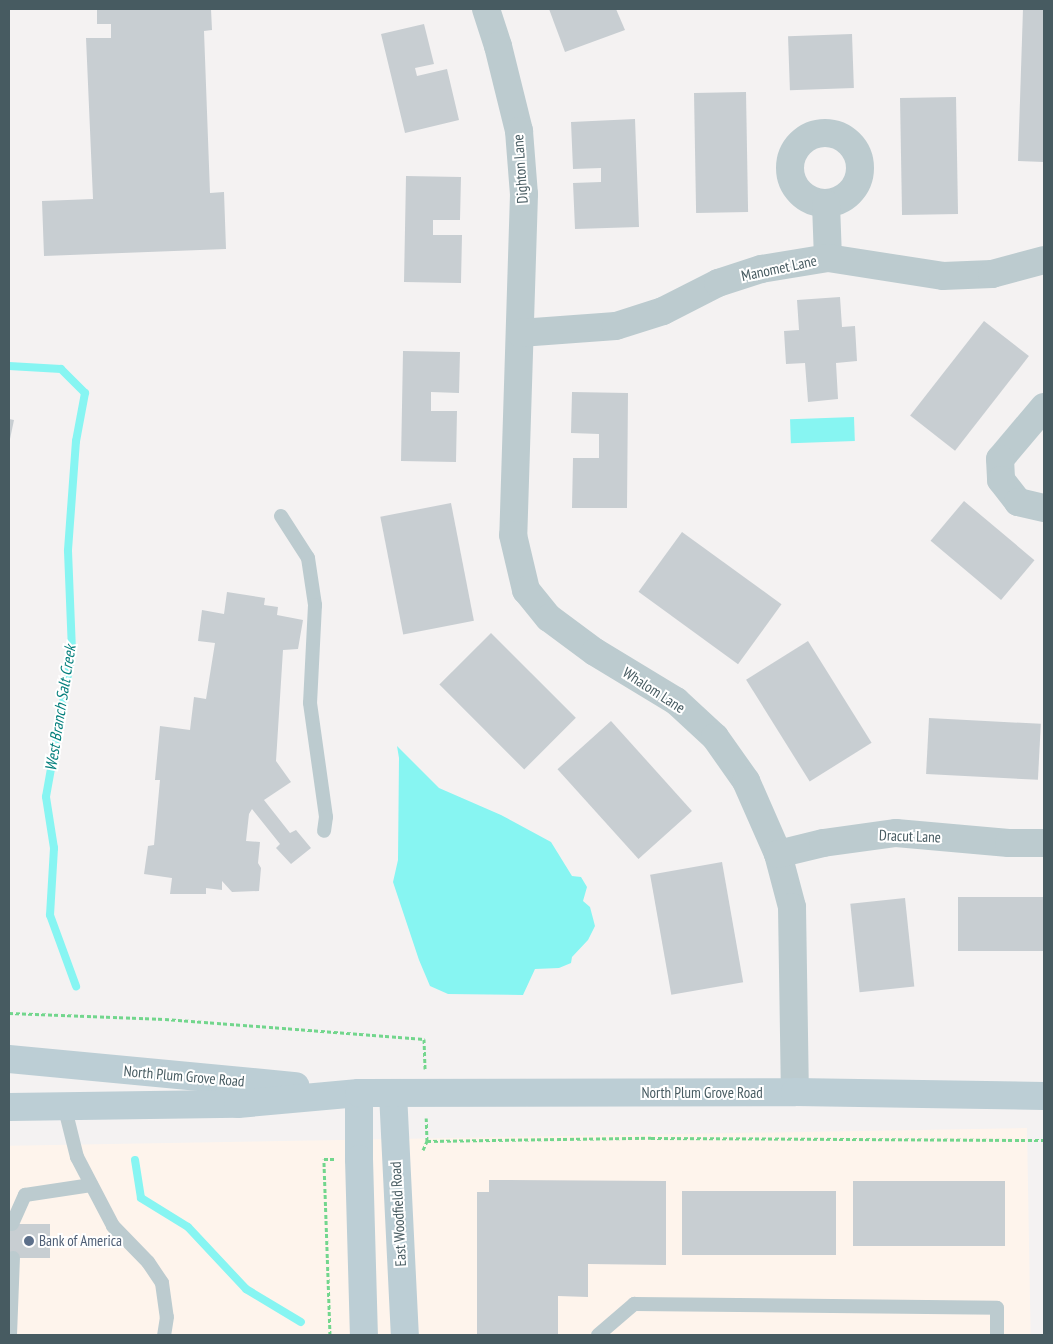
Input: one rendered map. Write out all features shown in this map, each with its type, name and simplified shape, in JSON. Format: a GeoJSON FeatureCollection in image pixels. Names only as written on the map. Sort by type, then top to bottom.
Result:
{"type":"FeatureCollection","features":[{"type":"Feature","properties":{"kind":"street","name":"Dighton Lane"},"geometry":{"type":"LineString","coordinates":[[486,9],[498,46],[519,131],[524,194],[520,334]]}},
{"type":"Feature","properties":{"kind":"street"},"geometry":{"type":"LineString","coordinates":[[826,204],[828,258]]}},
{"type":"Feature","properties":{"kind":"street","name":"Manomet Lane"},"geometry":{"type":"LineString","coordinates":[[520,334],[616,326],[662,310],[718,283],[761,269],[828,258],[943,276],[992,274],[1044,260]]}},
{"type":"Feature","properties":{"kind":"street","name":"Whalom Lane"},"geometry":{"type":"LineString","coordinates":[[520,334],[513,535],[526,590],[549,618],[594,652],[676,701],[715,737],[746,781],[778,854],[792,907],[795,1092]]}},
{"type":"Feature","properties":{"kind":"street"},"geometry":{"type":"LineString","coordinates":[[1044,407],[1000,459],[1002,480],[1018,502],[1044,508]]}},
{"type":"Feature","properties":{"kind":"street","name":"Dracut Lane"},"geometry":{"type":"LineString","coordinates":[[778,854],[823,843],[896,833],[1009,843],[1044,843]]}},
{"type":"Feature","properties":{"kind":"street","name":"North Plum Grove Road"},"geometry":{"type":"LineString","coordinates":[[9,1059],[360,1093]]}},
{"type":"Feature","properties":{"kind":"street","name":"North Plum Grove Road"},"geometry":{"type":"LineString","coordinates":[[9,1107],[238,1104],[360,1093],[795,1092],[1044,1096]]}},
{"type":"Feature","properties":{"kind":"street"},"geometry":{"type":"LineString","coordinates":[[360,1093],[359,1159],[364,1335]]}},
{"type":"Feature","properties":{"kind":"street","name":"East Woodfield Road"},"geometry":{"type":"LineString","coordinates":[[394,1093],[405,1335]]}},
{"type":"Feature","properties":{"kind":"lane"},"geometry":{"type":"LineString","coordinates":[[281,516],[308,558],[315,605],[310,703],[326,816],[324,831]]}},
{"type":"Feature","properties":{"kind":"lane"},"geometry":{"type":"LineString","coordinates":[[64,1105],[77,1157],[113,1226],[148,1262],[162,1283],[167,1317],[164,1335]]}},
{"type":"Feature","properties":{"kind":"lane"},"geometry":{"type":"LineString","coordinates":[[12,1224],[25,1195],[91,1184]]}},
{"type":"Feature","properties":{"kind":"lane"},"geometry":{"type":"LineString","coordinates":[[10,1335],[13,1258]]}},
{"type":"Feature","properties":{"kind":"lane"},"geometry":{"type":"LineString","coordinates":[[598,1335],[634,1304],[998,1308],[997,1335]]}},
{"type":"Feature","properties":{"kind":"path"},"geometry":{"type":"LineString","coordinates":[[9,1013],[165,1019],[424,1039]]}},
{"type":"Feature","properties":{"kind":"path"},"geometry":{"type":"LineString","coordinates":[[427,1141],[651,1138],[1044,1140]]}},
{"type":"Feature","properties":{"kind":"path"},"geometry":{"type":"LineString","coordinates":[[324,1159],[330,1335]]}},
{"type":"Feature","properties":{"kind":"shaded area"},"geometry":{"type":"Polygon","coordinates":[[[1027,1128],[1031,1335],[12,1335],[9,1146],[1027,1128]]]}},
{"type":"Feature","properties":{"kind":"water"},"geometry":{"type":"Polygon","coordinates":[[[854,417],[855,441],[791,443],[790,419],[854,417]]]}},
{"type":"Feature","properties":{"kind":"water"},"geometry":{"type":"Polygon","coordinates":[[[397,746],[439,788],[501,815],[551,842],[572,876],[581,877],[587,887],[583,901],[590,907],[595,926],[588,940],[572,957],[571,963],[559,968],[535,969],[523,995],[448,994],[430,986],[419,960],[393,882],[398,860],[399,758],[397,746]]]}},
{"type":"Feature","properties":{"kind":"building"},"geometry":{"type":"Polygon","coordinates":[[[97,9],[211,9],[212,30],[204,31],[210,193],[224,192],[226,249],[44,256],[42,201],[93,199],[86,38],[111,38],[111,24],[97,24],[97,9]]]}},
{"type":"Feature","properties":{"kind":"building"},"geometry":{"type":"Polygon","coordinates":[[[549,9],[616,9],[625,30],[565,52],[549,9]]]}},
{"type":"Feature","properties":{"kind":"building"},"geometry":{"type":"Polygon","coordinates":[[[1023,9],[1044,9],[1044,162],[1018,161],[1023,9]]]}},
{"type":"Feature","properties":{"kind":"building"},"geometry":{"type":"Polygon","coordinates":[[[424,24],[434,64],[415,68],[417,76],[447,69],[459,120],[405,133],[381,34],[424,24]]]}},
{"type":"Feature","properties":{"kind":"building"},"geometry":{"type":"Polygon","coordinates":[[[852,34],[854,88],[790,90],[788,36],[852,34]]]}},
{"type":"Feature","properties":{"kind":"building"},"geometry":{"type":"Polygon","coordinates":[[[746,92],[748,212],[696,213],[694,93],[746,92]]]}},
{"type":"Feature","properties":{"kind":"building"},"geometry":{"type":"Polygon","coordinates":[[[956,97],[958,214],[902,215],[900,98],[956,97]]]}},
{"type":"Feature","properties":{"kind":"building"},"geometry":{"type":"Polygon","coordinates":[[[635,119],[639,227],[575,229],[573,183],[601,182],[601,168],[573,169],[571,122],[635,119]]]}},
{"type":"Feature","properties":{"kind":"building"},"geometry":{"type":"Polygon","coordinates":[[[406,176],[461,177],[460,220],[433,220],[433,235],[462,235],[461,283],[404,282],[406,176]]]}},
{"type":"Feature","properties":{"kind":"building"},"geometry":{"type":"Polygon","coordinates":[[[840,297],[842,327],[855,326],[857,361],[836,363],[838,399],[808,402],[805,363],[786,364],[784,331],[799,330],[797,300],[840,297]]]}},
{"type":"Feature","properties":{"kind":"building"},"geometry":{"type":"Polygon","coordinates":[[[984,321],[1029,356],[955,451],[910,416],[984,321]]]}},
{"type":"Feature","properties":{"kind":"building"},"geometry":{"type":"Polygon","coordinates":[[[403,351],[460,352],[459,393],[431,392],[431,411],[457,411],[456,462],[401,461],[403,351]]]}},
{"type":"Feature","properties":{"kind":"building"},"geometry":{"type":"Polygon","coordinates":[[[572,392],[628,393],[627,508],[572,508],[573,458],[599,458],[599,434],[571,433],[572,392]]]}},
{"type":"Feature","properties":{"kind":"building"},"geometry":{"type":"Polygon","coordinates":[[[9,419],[14,420],[10,439],[9,438],[9,419]]]}},
{"type":"Feature","properties":{"kind":"building"},"geometry":{"type":"Polygon","coordinates":[[[964,501],[1034,560],[1001,600],[931,541],[964,501]]]}},
{"type":"Feature","properties":{"kind":"building"},"geometry":{"type":"Polygon","coordinates":[[[451,503],[474,621],[403,635],[380,517],[451,503]]]}},
{"type":"Feature","properties":{"kind":"building"},"geometry":{"type":"Polygon","coordinates":[[[682,532],[782,604],[738,664],[639,592],[682,532]]]}},
{"type":"Feature","properties":{"kind":"building"},"geometry":{"type":"Polygon","coordinates":[[[227,592],[265,598],[264,605],[278,607],[277,615],[303,620],[298,649],[283,650],[276,761],[291,782],[264,800],[290,833],[296,830],[311,848],[291,864],[276,848],[280,844],[252,809],[249,814],[246,841],[260,842],[258,863],[261,868],[259,891],[232,892],[222,881],[222,890],[206,888],[206,894],[170,894],[172,878],[144,874],[148,846],[154,845],[160,780],[155,780],[160,726],[190,730],[194,697],[206,699],[215,643],[198,641],[202,610],[224,614],[227,592]]]}},
{"type":"Feature","properties":{"kind":"building"},"geometry":{"type":"Polygon","coordinates":[[[491,633],[576,718],[524,769],[439,685],[491,633]]]}},
{"type":"Feature","properties":{"kind":"building"},"geometry":{"type":"Polygon","coordinates":[[[808,641],[872,743],[810,781],[746,680],[808,641]]]}},
{"type":"Feature","properties":{"kind":"building"},"geometry":{"type":"Polygon","coordinates":[[[929,718],[1041,724],[1038,780],[926,774],[929,718]]]}},
{"type":"Feature","properties":{"kind":"building"},"geometry":{"type":"Polygon","coordinates":[[[611,721],[692,811],[638,859],[557,769],[611,721]]]}},
{"type":"Feature","properties":{"kind":"building"},"geometry":{"type":"Polygon","coordinates":[[[722,862],[743,982],[671,995],[650,875],[722,862]]]}},
{"type":"Feature","properties":{"kind":"building"},"geometry":{"type":"Polygon","coordinates":[[[958,897],[1044,897],[1044,951],[958,951],[958,897]]]}},
{"type":"Feature","properties":{"kind":"building"},"geometry":{"type":"Polygon","coordinates":[[[905,898],[914,987],[860,992],[850,904],[905,898]]]}},
{"type":"Feature","properties":{"kind":"building"},"geometry":{"type":"Polygon","coordinates":[[[489,1180],[666,1181],[666,1265],[588,1264],[588,1297],[558,1296],[558,1335],[477,1335],[477,1192],[489,1192],[489,1180]]]}},
{"type":"Feature","properties":{"kind":"building"},"geometry":{"type":"Polygon","coordinates":[[[853,1181],[1005,1181],[1005,1246],[853,1246],[853,1181]]]}},
{"type":"Feature","properties":{"kind":"building"},"geometry":{"type":"Polygon","coordinates":[[[682,1191],[836,1191],[836,1255],[682,1255],[682,1191]]]}},
{"type":"Feature","properties":{"kind":"building","name":"Bank of America"},"geometry":{"type":"Polygon","coordinates":[[[9,1224],[50,1224],[50,1258],[9,1258],[9,1224]]]}},
{"type":"Feature","properties":{"kind":"waterway","name":"West Branch Salt Creek"},"geometry":{"type":"LineString","coordinates":[[9,366],[61,369],[85,393],[76,441],[68,551],[72,652],[46,797],[54,848],[50,915],[76,986]]}},
{"type":"Feature","properties":{"kind":"waterway","name":"West Branch Salt Creek"},"geometry":{"type":"LineString","coordinates":[[135,1160],[141,1198],[188,1227],[246,1289],[301,1322]]}},
{"type":"Feature","properties":{"kind":"place","name":"Bank of America"},"geometry":{"type":"Point","coordinates":[29,1241]}}]}
